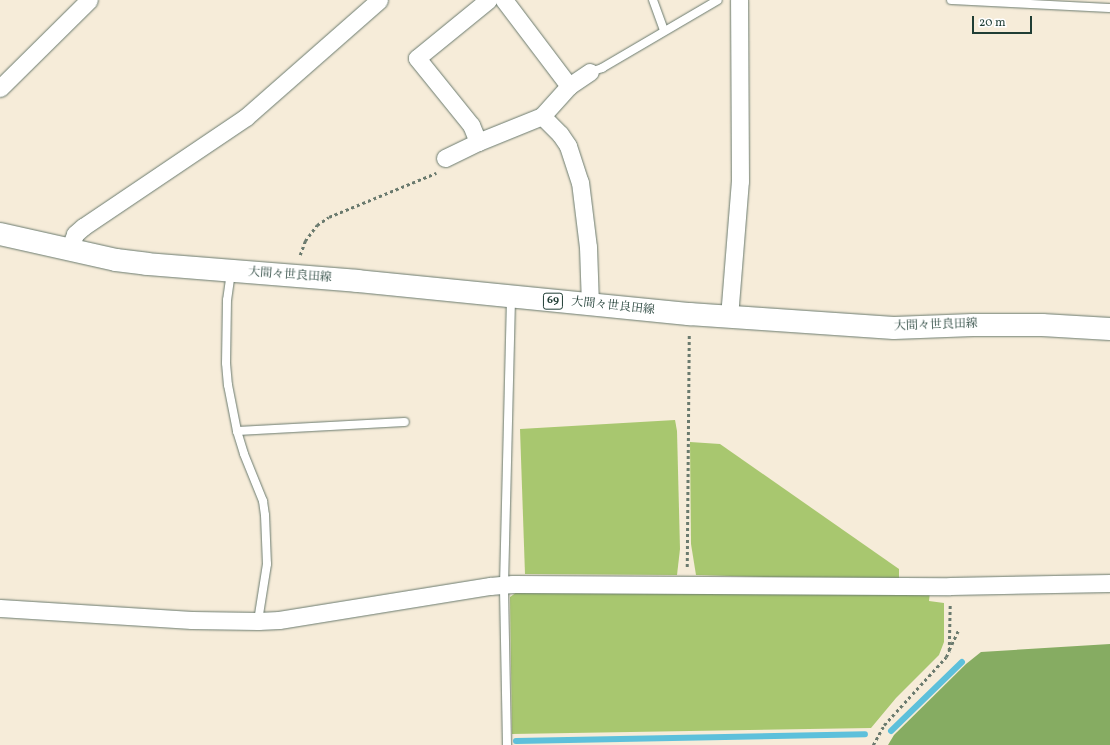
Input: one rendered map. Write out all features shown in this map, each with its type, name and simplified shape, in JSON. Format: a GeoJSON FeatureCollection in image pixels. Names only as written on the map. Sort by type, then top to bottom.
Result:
{"type":"FeatureCollection","features":[{"type":"Feature","properties":{"kind":"main road","name":"大間々世良田線"},"geometry":{"type":"LineString","coordinates":[[0,234],[122,261],[231,272],[511,295],[590,305],[689,314],[894,328],[974,325],[1035,325],[1110,329]]}},
{"type":"Feature","properties":{"kind":"street"},"geometry":{"type":"LineString","coordinates":[[0,88],[89,0]]}},
{"type":"Feature","properties":{"kind":"street"},"geometry":{"type":"LineString","coordinates":[[69,250],[75,234],[83,227],[246,117],[379,0]]}},
{"type":"Feature","properties":{"kind":"street"},"geometry":{"type":"LineString","coordinates":[[478,142],[471,125],[417,58],[488,0]]}},
{"type":"Feature","properties":{"kind":"street"},"geometry":{"type":"LineString","coordinates":[[504,0],[569,86]]}},
{"type":"Feature","properties":{"kind":"street"},"geometry":{"type":"LineString","coordinates":[[728,317],[740,180],[739,0]]}},
{"type":"Feature","properties":{"kind":"street"},"geometry":{"type":"LineString","coordinates":[[445,158],[478,142],[542,116],[569,86],[590,72]]}},
{"type":"Feature","properties":{"kind":"street"},"geometry":{"type":"LineString","coordinates":[[542,116],[560,134],[568,146],[580,182],[588,240],[590,305]]}},
{"type":"Feature","properties":{"kind":"street"},"geometry":{"type":"LineString","coordinates":[[0,608],[192,620],[258,621],[279,620],[504,585],[688,586],[1110,583]]}},
{"type":"Feature","properties":{"kind":"lane"},"geometry":{"type":"LineString","coordinates":[[653,0],[664,30]]}},
{"type":"Feature","properties":{"kind":"lane"},"geometry":{"type":"LineString","coordinates":[[590,72],[602,68],[664,30],[718,0]]}},
{"type":"Feature","properties":{"kind":"lane"},"geometry":{"type":"LineString","coordinates":[[951,0],[1110,8]]}},
{"type":"Feature","properties":{"kind":"lane"},"geometry":{"type":"LineString","coordinates":[[231,272],[227,300],[226,363],[237,431],[244,454],[263,501],[265,515],[267,564],[258,621]]}},
{"type":"Feature","properties":{"kind":"lane"},"geometry":{"type":"LineString","coordinates":[[507,745],[504,585],[511,295]]}},
{"type":"Feature","properties":{"kind":"lane"},"geometry":{"type":"LineString","coordinates":[[237,431],[405,422]]}},
{"type":"Feature","properties":{"kind":"path"},"geometry":{"type":"LineString","coordinates":[[296,277],[298,262],[305,241],[317,225],[329,216],[440,171],[445,158]]}},
{"type":"Feature","properties":{"kind":"path"},"geometry":{"type":"LineString","coordinates":[[688,586],[686,560],[689,314]]}},
{"type":"Feature","properties":{"kind":"path"},"geometry":{"type":"LineString","coordinates":[[949,651],[950,601]]}},
{"type":"Feature","properties":{"kind":"path"},"geometry":{"type":"LineString","coordinates":[[873,745],[884,725],[946,657],[959,629]]}},
{"type":"Feature","properties":{"kind":"green space"},"geometry":{"type":"Polygon","coordinates":[[[675,420],[677,431],[680,549],[677,575],[525,574],[520,429],[675,420]]]}},
{"type":"Feature","properties":{"kind":"green space"},"geometry":{"type":"Polygon","coordinates":[[[690,442],[720,444],[899,569],[899,581],[696,575],[691,544],[690,442]]]}},
{"type":"Feature","properties":{"kind":"green space"},"geometry":{"type":"Polygon","coordinates":[[[517,592],[930,592],[929,601],[944,603],[944,642],[939,655],[896,698],[871,728],[512,734],[510,597],[517,592]]]}},
{"type":"Feature","properties":{"kind":"green space"},"geometry":{"type":"Polygon","coordinates":[[[1110,644],[1110,745],[888,745],[894,735],[966,664],[981,652],[1110,644]]]}},
{"type":"Feature","properties":{"kind":"waterway"},"geometry":{"type":"LineString","coordinates":[[891,731],[962,662]]}},
{"type":"Feature","properties":{"kind":"waterway"},"geometry":{"type":"LineString","coordinates":[[516,741],[865,734]]}}]}
